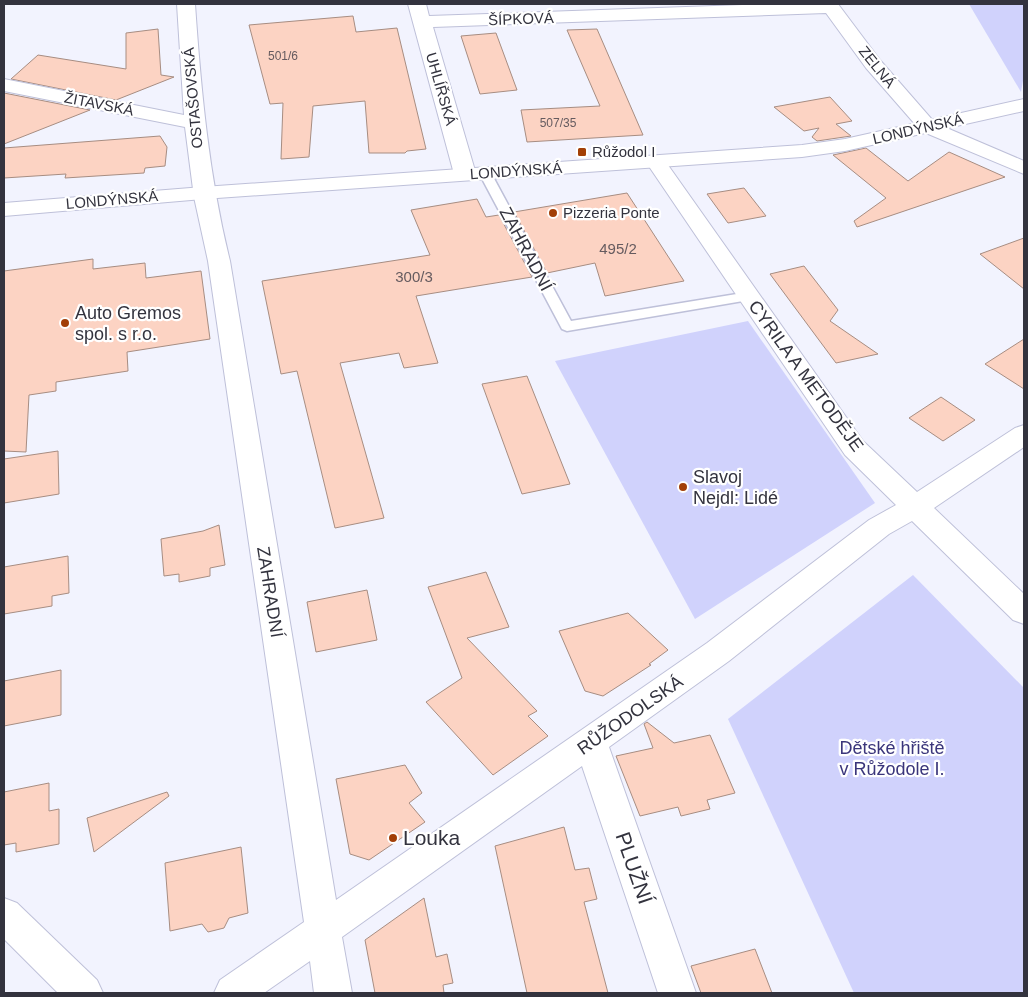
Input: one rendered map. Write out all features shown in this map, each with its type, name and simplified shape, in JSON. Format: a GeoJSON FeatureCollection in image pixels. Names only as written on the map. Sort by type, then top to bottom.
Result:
{"type":"FeatureCollection","features":[{"type":"Feature","properties":{"kind":"street","name":"OSTAŠOVSKÁ"},"geometry":{"type":"LineString","coordinates":[[186,4],[194,123],[203,192]]}},
{"type":"Feature","properties":{"kind":"street","name":"UHLÍŘSKÁ"},"geometry":{"type":"LineString","coordinates":[[417,4],[475,173]]}},
{"type":"Feature","properties":{"kind":"street","name":"ŠÍPKOVÁ"},"geometry":{"type":"LineString","coordinates":[[422,22],[830,5]]}},
{"type":"Feature","properties":{"kind":"street","name":"ZELNÁ"},"geometry":{"type":"LineString","coordinates":[[830,5],[873,64],[928,127]]}},
{"type":"Feature","properties":{"kind":"street","name":"ŽITAVSKÁ"},"geometry":{"type":"LineString","coordinates":[[4,85],[194,123]]}},
{"type":"Feature","properties":{"kind":"street","name":"LONDÝNSKÁ"},"geometry":{"type":"LineString","coordinates":[[4,210],[203,192],[656,162],[828,148],[1024,104]]}},
{"type":"Feature","properties":{"kind":"street"},"geometry":{"type":"LineString","coordinates":[[928,127],[1024,168]]}},
{"type":"Feature","properties":{"kind":"street","name":"CYRILA A METODĚJE"},"geometry":{"type":"LineString","coordinates":[[656,162],[854,448],[1024,612]]}},
{"type":"Feature","properties":{"kind":"street","name":"ZAHRADNÍ"},"geometry":{"type":"LineString","coordinates":[[203,192],[207,217],[219,261],[333,993]]}},
{"type":"Feature","properties":{"kind":"street","name":"RŮŽODOLSKÁ"},"geometry":{"type":"LineString","coordinates":[[233,993],[718,652],[879,527],[916,506],[1024,434]]}},
{"type":"Feature","properties":{"kind":"street","name":"PLUŽNÍ"},"geometry":{"type":"LineString","coordinates":[[591,743],[677,993]]}},
{"type":"Feature","properties":{"kind":"street"},"geometry":{"type":"LineString","coordinates":[[4,915],[84,993]]}},
{"type":"Feature","properties":{"kind":"lane","name":"ZAHRADNÍ"},"geometry":{"type":"LineString","coordinates":[[475,173],[567,326],[749,296]]}},
{"type":"Feature","properties":{"kind":"green space"},"geometry":{"type":"Polygon","coordinates":[[[969,4],[1024,4],[1024,75],[1021,92],[969,4]]]}},
{"type":"Feature","properties":{"kind":"green space"},"geometry":{"type":"Polygon","coordinates":[[[748,321],[875,503],[695,619],[555,361],[748,321]]]}},
{"type":"Feature","properties":{"kind":"green space","name":"Dětské hřiště v Růžodole I."},"geometry":{"type":"Polygon","coordinates":[[[913,575],[1024,688],[1024,993],[854,993],[728,719],[913,575]]]}},
{"type":"Feature","properties":{"kind":"building"},"geometry":{"type":"Polygon","coordinates":[[[353,16],[356,32],[397,28],[426,149],[407,151],[405,153],[369,153],[365,101],[313,106],[309,157],[281,159],[283,103],[270,104],[249,25],[353,16]]]}},
{"type":"Feature","properties":{"kind":"building"},"geometry":{"type":"Polygon","coordinates":[[[158,29],[161,75],[174,77],[116,100],[11,79],[38,55],[126,69],[126,33],[158,29]]]}},
{"type":"Feature","properties":{"kind":"building"},"geometry":{"type":"Polygon","coordinates":[[[597,29],[643,135],[527,142],[521,110],[600,106],[567,30],[597,29]]]}},
{"type":"Feature","properties":{"kind":"building"},"geometry":{"type":"Polygon","coordinates":[[[496,33],[517,90],[480,94],[461,36],[496,33]]]}},
{"type":"Feature","properties":{"kind":"building"},"geometry":{"type":"Polygon","coordinates":[[[4,93],[90,110],[4,144],[4,93]]]}},
{"type":"Feature","properties":{"kind":"building"},"geometry":{"type":"Polygon","coordinates":[[[830,97],[852,121],[836,124],[851,136],[817,141],[812,137],[819,128],[804,131],[774,107],[830,97]]]}},
{"type":"Feature","properties":{"kind":"building"},"geometry":{"type":"Polygon","coordinates":[[[160,136],[167,147],[165,166],[145,168],[144,173],[65,178],[66,174],[4,178],[4,148],[160,136]]]}},
{"type":"Feature","properties":{"kind":"building"},"geometry":{"type":"Polygon","coordinates":[[[866,148],[908,181],[949,152],[1005,177],[857,227],[854,221],[886,198],[833,155],[866,148]]]}},
{"type":"Feature","properties":{"kind":"building"},"geometry":{"type":"Polygon","coordinates":[[[744,188],[766,216],[728,223],[707,194],[744,188]]]}},
{"type":"Feature","properties":{"kind":"building"},"geometry":{"type":"Polygon","coordinates":[[[627,193],[684,281],[605,296],[595,263],[547,273],[514,212],[627,193]]]}},
{"type":"Feature","properties":{"kind":"building"},"geometry":{"type":"Polygon","coordinates":[[[477,199],[486,217],[499,215],[532,277],[416,296],[438,363],[404,368],[399,353],[340,363],[384,518],[335,528],[297,371],[281,374],[262,281],[430,255],[411,210],[477,199]]]}},
{"type":"Feature","properties":{"kind":"building"},"geometry":{"type":"Polygon","coordinates":[[[1024,238],[1024,289],[980,254],[1024,238]]]}},
{"type":"Feature","properties":{"kind":"building","name":"Auto Gremos spol. s r.o."},"geometry":{"type":"Polygon","coordinates":[[[93,259],[93,269],[145,263],[146,278],[201,271],[210,339],[127,352],[128,371],[56,382],[56,391],[29,395],[26,452],[4,451],[4,271],[93,259]]]}},
{"type":"Feature","properties":{"kind":"building"},"geometry":{"type":"Polygon","coordinates":[[[804,266],[838,310],[830,321],[878,354],[836,363],[770,274],[804,266]]]}},
{"type":"Feature","properties":{"kind":"building"},"geometry":{"type":"Polygon","coordinates":[[[1024,339],[1024,389],[985,364],[1024,339]]]}},
{"type":"Feature","properties":{"kind":"building"},"geometry":{"type":"Polygon","coordinates":[[[527,376],[570,484],[522,494],[482,384],[527,376]]]}},
{"type":"Feature","properties":{"kind":"building"},"geometry":{"type":"Polygon","coordinates":[[[941,397],[975,420],[943,441],[909,418],[941,397]]]}},
{"type":"Feature","properties":{"kind":"building"},"geometry":{"type":"Polygon","coordinates":[[[58,451],[59,494],[4,503],[4,459],[58,451]]]}},
{"type":"Feature","properties":{"kind":"building"},"geometry":{"type":"Polygon","coordinates":[[[219,525],[225,565],[210,568],[210,576],[179,582],[179,574],[164,576],[161,539],[203,531],[219,525]]]}},
{"type":"Feature","properties":{"kind":"building"},"geometry":{"type":"Polygon","coordinates":[[[68,556],[69,593],[52,596],[52,606],[4,614],[4,567],[68,556]]]}},
{"type":"Feature","properties":{"kind":"building"},"geometry":{"type":"Polygon","coordinates":[[[486,572],[509,627],[467,638],[537,711],[528,716],[548,736],[493,775],[426,702],[462,678],[428,587],[486,572]]]}},
{"type":"Feature","properties":{"kind":"building"},"geometry":{"type":"Polygon","coordinates":[[[367,590],[377,640],[316,652],[307,602],[367,590]]]}},
{"type":"Feature","properties":{"kind":"building"},"geometry":{"type":"Polygon","coordinates":[[[628,613],[668,650],[649,664],[651,665],[603,696],[585,691],[559,631],[628,613]]]}},
{"type":"Feature","properties":{"kind":"building"},"geometry":{"type":"Polygon","coordinates":[[[61,670],[61,715],[4,726],[4,681],[61,670]]]}},
{"type":"Feature","properties":{"kind":"building"},"geometry":{"type":"Polygon","coordinates":[[[647,722],[674,743],[710,735],[735,793],[707,800],[710,809],[681,816],[678,807],[640,816],[616,756],[653,748],[644,724],[647,722]]]}},
{"type":"Feature","properties":{"kind":"building"},"geometry":{"type":"Polygon","coordinates":[[[405,765],[422,793],[409,803],[425,822],[369,860],[350,854],[336,779],[405,765]]]}},
{"type":"Feature","properties":{"kind":"building"},"geometry":{"type":"Polygon","coordinates":[[[49,783],[49,811],[59,809],[59,844],[16,852],[16,843],[4,845],[4,792],[49,783]]]}},
{"type":"Feature","properties":{"kind":"building"},"geometry":{"type":"Polygon","coordinates":[[[167,792],[169,796],[94,852],[87,818],[167,792]]]}},
{"type":"Feature","properties":{"kind":"building"},"geometry":{"type":"Polygon","coordinates":[[[564,827],[575,870],[589,868],[597,899],[584,902],[608,993],[527,993],[495,846],[564,827]]]}},
{"type":"Feature","properties":{"kind":"building"},"geometry":{"type":"Polygon","coordinates":[[[241,847],[248,913],[229,918],[224,928],[208,932],[202,924],[170,931],[165,863],[241,847]]]}},
{"type":"Feature","properties":{"kind":"building"},"geometry":{"type":"Polygon","coordinates":[[[424,898],[436,957],[447,954],[453,983],[443,985],[444,993],[375,993],[365,940],[424,898]]]}},
{"type":"Feature","properties":{"kind":"building"},"geometry":{"type":"Polygon","coordinates":[[[755,949],[772,993],[701,993],[691,966],[755,949]]]}},
{"type":"Feature","properties":{"kind":"place","name":"Růžodol I"},"geometry":{"type":"Point","coordinates":[582,152]}},
{"type":"Feature","properties":{"kind":"place","name":"Pizzeria Ponte"},"geometry":{"type":"Point","coordinates":[553,213]}},
{"type":"Feature","properties":{"kind":"place","name":"Auto Gremos spol. s r.o."},"geometry":{"type":"Point","coordinates":[65,323]}},
{"type":"Feature","properties":{"kind":"place","name":"Slavoj Nejdl: Lidé"},"geometry":{"type":"Point","coordinates":[683,487]}},
{"type":"Feature","properties":{"kind":"place","name":"Louka"},"geometry":{"type":"Point","coordinates":[393,838]}}]}
